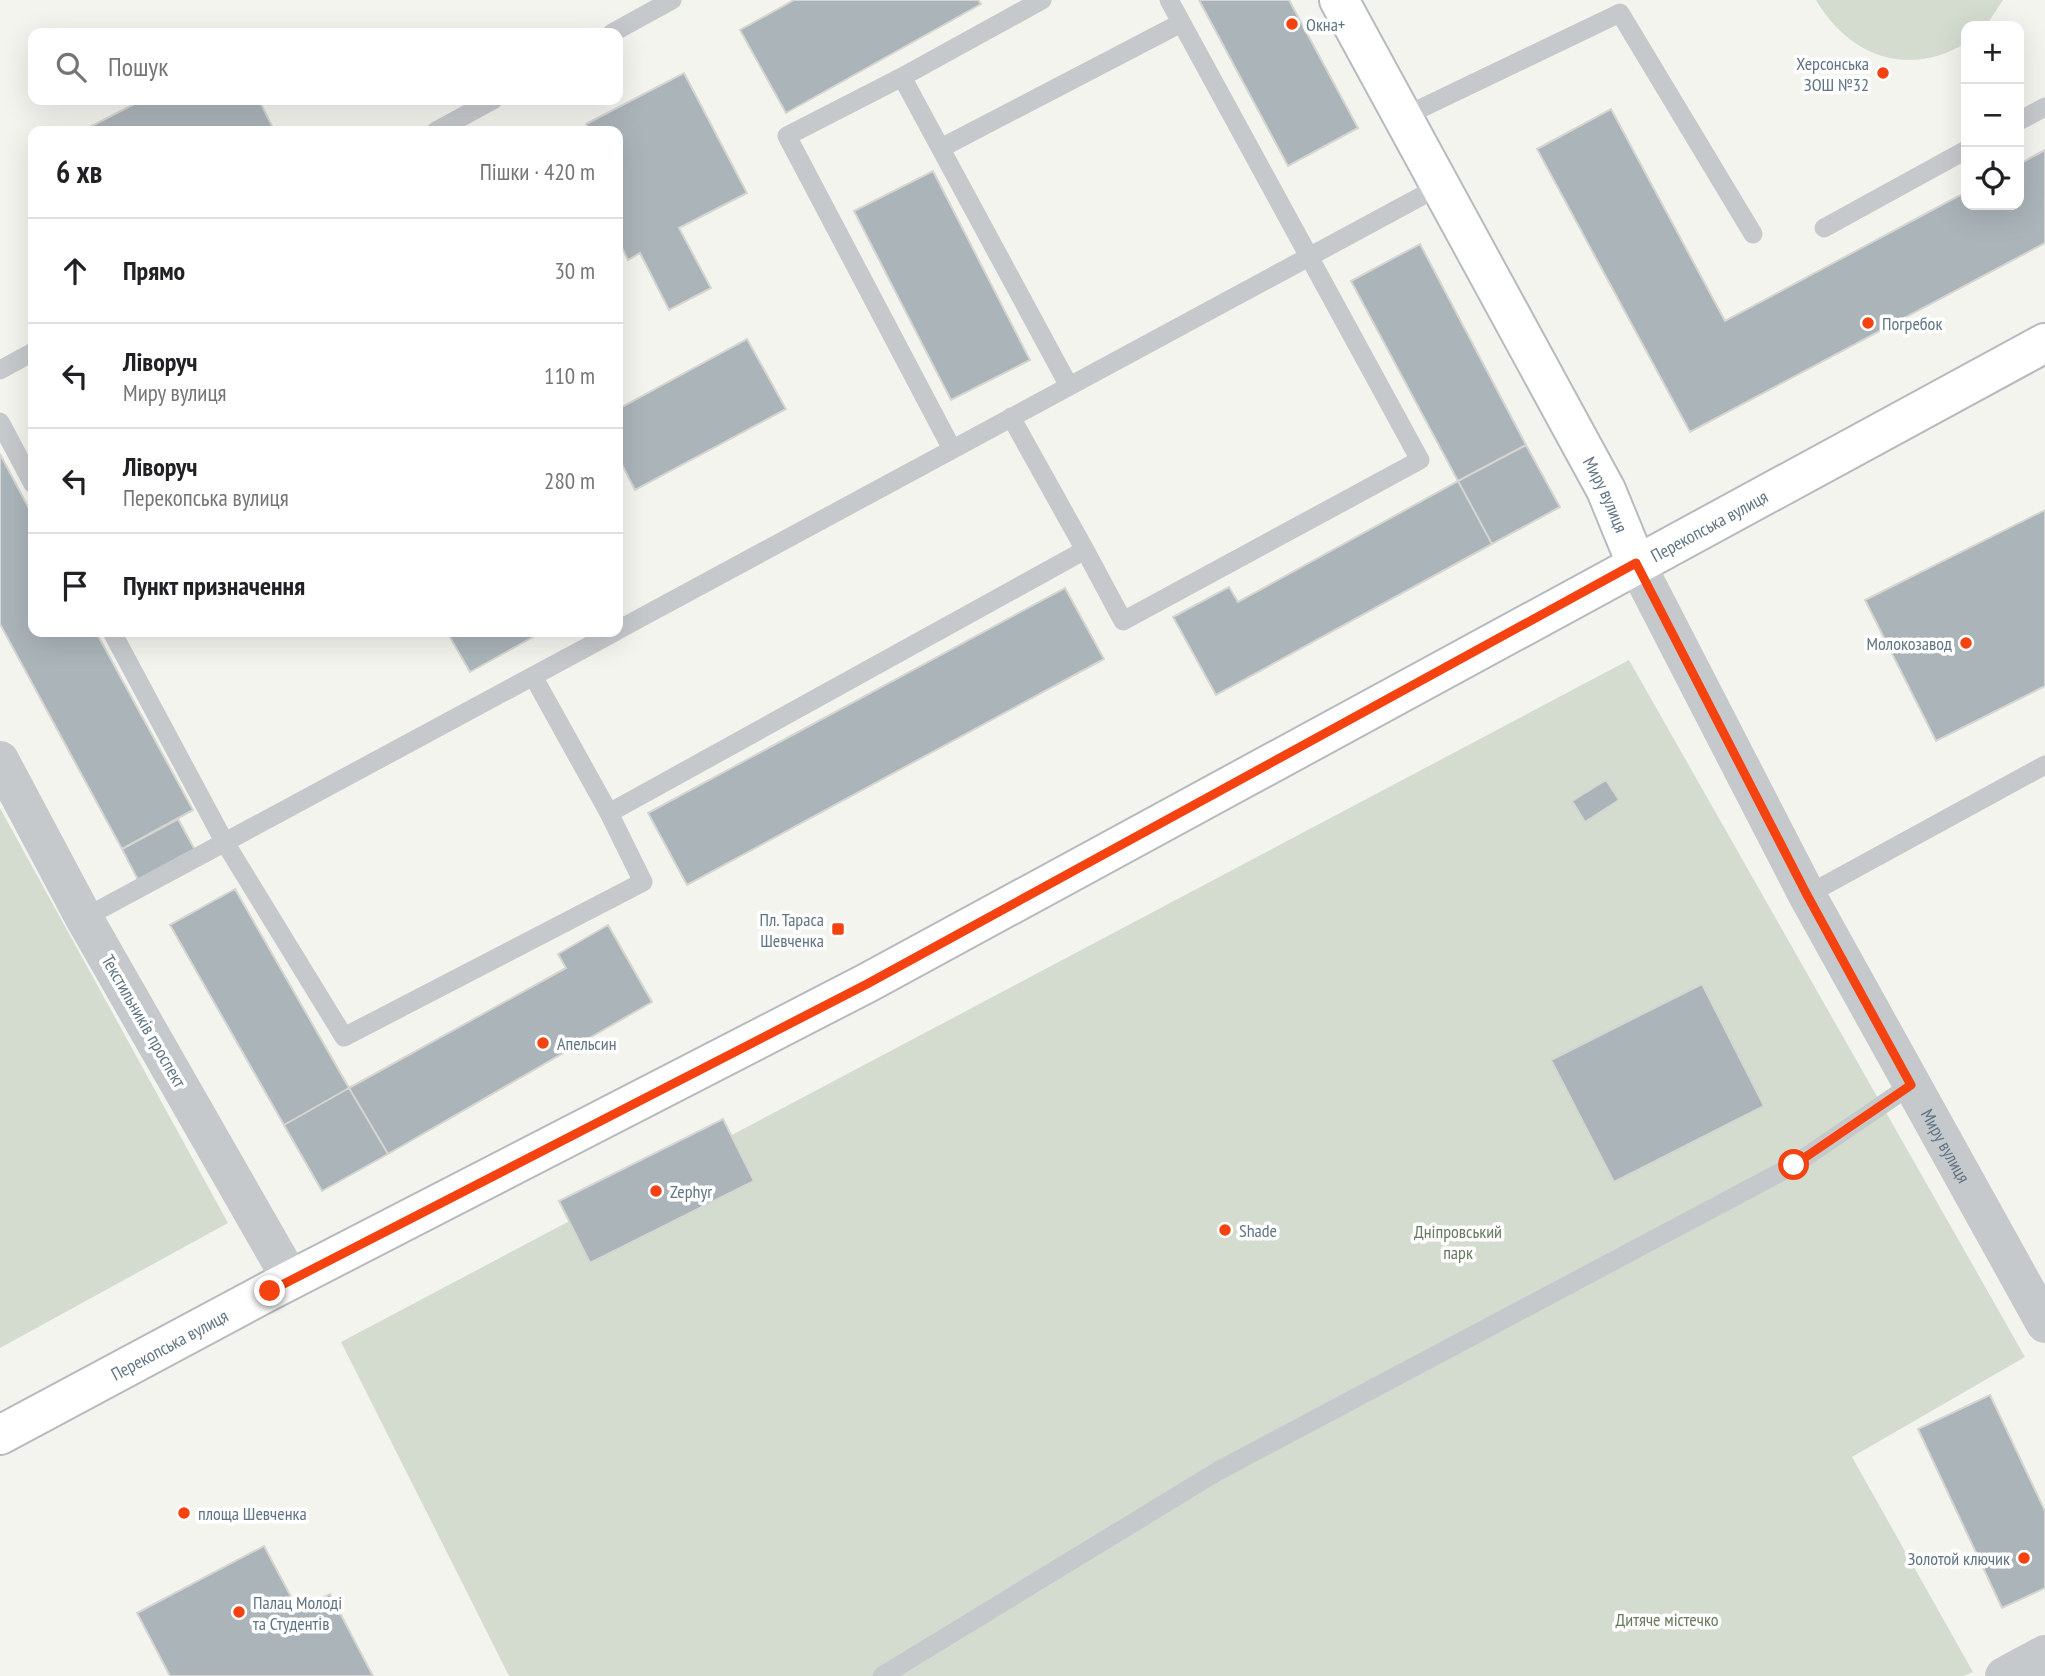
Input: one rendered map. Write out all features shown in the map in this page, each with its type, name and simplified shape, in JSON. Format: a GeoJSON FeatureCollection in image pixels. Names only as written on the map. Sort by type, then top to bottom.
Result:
{"type":"FeatureCollection","features":[{"type":"Feature","properties":{"kind":"main road","name":"Миру вулиця"},"geometry":{"type":"LineString","coordinates":[[1339,0],[1606,490],[1636,563]]}},
{"type":"Feature","properties":{"kind":"main road","name":"Перекопська вулиця"},"geometry":{"type":"LineString","coordinates":[[0,1435],[291,1280],[867,984],[1636,563],[2045,343]]}},
{"type":"Feature","properties":{"kind":"street","name":"Миру вулиця"},"geometry":{"type":"LineString","coordinates":[[1636,563],[1807,895],[2045,1324]]}},
{"type":"Feature","properties":{"kind":"street","name":"Текстильників проспект"},"geometry":{"type":"LineString","coordinates":[[0,760],[84,918],[291,1280]]}},
{"type":"Feature","properties":{"kind":"street"},"geometry":{"type":"LineString","coordinates":[[2004,1676],[2045,1654]]}},
{"type":"Feature","properties":{"kind":"lane"},"geometry":{"type":"LineString","coordinates":[[621,28],[672,0]]}},
{"type":"Feature","properties":{"kind":"lane"},"geometry":{"type":"LineString","coordinates":[[952,449],[787,136],[1042,0]]}},
{"type":"Feature","properties":{"kind":"lane"},"geometry":{"type":"LineString","coordinates":[[1012,417],[1123,621],[1420,460],[1169,0]]}},
{"type":"Feature","properties":{"kind":"lane"},"geometry":{"type":"LineString","coordinates":[[1403,117],[1616,6],[1754,234]]}},
{"type":"Feature","properties":{"kind":"lane"},"geometry":{"type":"LineString","coordinates":[[941,148],[1181,23]]}},
{"type":"Feature","properties":{"kind":"lane"},"geometry":{"type":"LineString","coordinates":[[902,77],[1069,386]]}},
{"type":"Feature","properties":{"kind":"lane"},"geometry":{"type":"LineString","coordinates":[[445,126],[484,105]]}},
{"type":"Feature","properties":{"kind":"lane"},"geometry":{"type":"LineString","coordinates":[[2024,118],[2045,107]]}},
{"type":"Feature","properties":{"kind":"lane"},"geometry":{"type":"LineString","coordinates":[[1824,228],[1961,153]]}},
{"type":"Feature","properties":{"kind":"lane"},"geometry":{"type":"LineString","coordinates":[[623,627],[1442,185]]}},
{"type":"Feature","properties":{"kind":"lane"},"geometry":{"type":"LineString","coordinates":[[0,370],[28,355]]}},
{"type":"Feature","properties":{"kind":"lane"},"geometry":{"type":"LineString","coordinates":[[0,422],[28,475]]}},
{"type":"Feature","properties":{"kind":"lane"},"geometry":{"type":"LineString","coordinates":[[609,813],[1085,551]]}},
{"type":"Feature","properties":{"kind":"lane"},"geometry":{"type":"LineString","coordinates":[[115,637],[224,841],[344,1037],[643,882],[609,813],[533,676]]}},
{"type":"Feature","properties":{"kind":"lane"},"geometry":{"type":"LineString","coordinates":[[84,918],[605,637]]}},
{"type":"Feature","properties":{"kind":"lane"},"geometry":{"type":"LineString","coordinates":[[1807,895],[2045,765]]}},
{"type":"Feature","properties":{"kind":"lane"},"geometry":{"type":"LineString","coordinates":[[882,1676],[1218,1471],[1794,1165],[1911,1085]]}},
{"type":"Feature","properties":{"kind":"green space"},"geometry":{"type":"Polygon","coordinates":[[[1816,0],[2003,0],[1989,21],[1961,21],[1961,46],[1944,54],[1923,59],[1902,60],[1882,56],[1863,48],[1830,20],[1816,0]]]}},
{"type":"Feature","properties":{"kind":"green space","name":"Дніпровський парк"},"geometry":{"type":"Polygon","coordinates":[[[1629,660],[2025,1357],[1852,1457],[1973,1672],[1964,1676],[509,1676],[341,1342],[1629,660]]]}},
{"type":"Feature","properties":{"kind":"green space"},"geometry":{"type":"Polygon","coordinates":[[[0,808],[228,1223],[0,1348],[0,808]]]}},
{"type":"Feature","properties":{"kind":"building"},"geometry":{"type":"Polygon","coordinates":[[[794,0],[978,0],[981,4],[786,113],[740,30],[794,0]]]}},
{"type":"Feature","properties":{"kind":"building"},"geometry":{"type":"Polygon","coordinates":[[[1199,0],[1289,0],[1358,128],[1288,166],[1199,0]]]}},
{"type":"Feature","properties":{"kind":"building"},"geometry":{"type":"Polygon","coordinates":[[[684,73],[747,193],[679,228],[711,288],[669,310],[640,253],[628,260],[623,250],[623,126],[586,124],[684,73]]]}},
{"type":"Feature","properties":{"kind":"building"},"geometry":{"type":"Polygon","coordinates":[[[132,105],[262,105],[272,126],[92,126],[132,105]]]}},
{"type":"Feature","properties":{"kind":"building"},"geometry":{"type":"Polygon","coordinates":[[[1611,109],[1725,321],[1961,195],[1961,210],[2024,210],[2024,161],[2045,150],[2045,243],[1690,432],[1537,149],[1611,109]]]}},
{"type":"Feature","properties":{"kind":"building"},"geometry":{"type":"Polygon","coordinates":[[[933,171],[1030,360],[951,400],[854,211],[933,171]]]}},
{"type":"Feature","properties":{"kind":"building"},"geometry":{"type":"Polygon","coordinates":[[[1420,244],[1526,445],[1458,481],[1351,281],[1420,244]]]}},
{"type":"Feature","properties":{"kind":"building"},"geometry":{"type":"Polygon","coordinates":[[[747,339],[786,409],[635,490],[623,467],[623,406],[747,339]]]}},
{"type":"Feature","properties":{"kind":"building"},"geometry":{"type":"Polygon","coordinates":[[[1526,445],[1560,507],[1492,544],[1458,481],[1526,445]]]}},
{"type":"Feature","properties":{"kind":"building"},"geometry":{"type":"Polygon","coordinates":[[[0,454],[28,507],[28,637],[99,637],[193,810],[122,849],[0,624],[0,454]]]}},
{"type":"Feature","properties":{"kind":"building"},"geometry":{"type":"Polygon","coordinates":[[[1458,481],[1492,544],[1216,695],[1173,617],[1229,587],[1238,602],[1458,481]]]}},
{"type":"Feature","properties":{"kind":"building","name":"Молокозавод"},"geometry":{"type":"Polygon","coordinates":[[[2045,510],[2045,686],[1936,741],[1865,600],[2045,510]]]}},
{"type":"Feature","properties":{"kind":"building"},"geometry":{"type":"Polygon","coordinates":[[[1065,588],[1104,659],[687,885],[648,813],[1065,588]]]}},
{"type":"Feature","properties":{"kind":"building"},"geometry":{"type":"Polygon","coordinates":[[[450,637],[533,637],[470,672],[450,637]]]}},
{"type":"Feature","properties":{"kind":"building"},"geometry":{"type":"Polygon","coordinates":[[[1606,780],[1619,800],[1585,822],[1572,801],[1606,780]]]}},
{"type":"Feature","properties":{"kind":"building"},"geometry":{"type":"Polygon","coordinates":[[[178,819],[195,850],[138,880],[122,849],[178,819]]]}},
{"type":"Feature","properties":{"kind":"building"},"geometry":{"type":"Polygon","coordinates":[[[235,889],[349,1088],[284,1125],[170,925],[235,889]]]}},
{"type":"Feature","properties":{"kind":"building"},"geometry":{"type":"Polygon","coordinates":[[[608,925],[652,1002],[388,1154],[349,1088],[566,968],[558,954],[608,925]]]}},
{"type":"Feature","properties":{"kind":"building"},"geometry":{"type":"Polygon","coordinates":[[[1702,984],[1764,1106],[1614,1182],[1551,1060],[1702,984]]]}},
{"type":"Feature","properties":{"kind":"building"},"geometry":{"type":"Polygon","coordinates":[[[349,1088],[388,1154],[322,1191],[284,1125],[349,1088]]]}},
{"type":"Feature","properties":{"kind":"building","name":"Zephyr"},"geometry":{"type":"Polygon","coordinates":[[[723,1119],[754,1181],[590,1263],[559,1201],[723,1119]]]}},
{"type":"Feature","properties":{"kind":"building"},"geometry":{"type":"Polygon","coordinates":[[[1990,1395],[2045,1511],[2045,1588],[2002,1608],[1918,1429],[1990,1395]]]}},
{"type":"Feature","properties":{"kind":"building","name":"Палац Молоді та Студентів"},"geometry":{"type":"Polygon","coordinates":[[[264,1546],[298,1610],[330,1594],[373,1676],[170,1676],[137,1613],[264,1546]]]}},
{"type":"Feature","properties":{"kind":"place","name":"Окна+"},"geometry":{"type":"Point","coordinates":[1292,24]}},
{"type":"Feature","properties":{"kind":"place","name":"Херсонська ЗОШ №32"},"geometry":{"type":"Point","coordinates":[1883,73]}},
{"type":"Feature","properties":{"kind":"place","name":"Погребок"},"geometry":{"type":"Point","coordinates":[1868,323]}},
{"type":"Feature","properties":{"kind":"place","name":"Молокозавод"},"geometry":{"type":"Point","coordinates":[1966,643]}},
{"type":"Feature","properties":{"kind":"place","name":"Пл. Тараса Шевченка"},"geometry":{"type":"Point","coordinates":[838,929]}},
{"type":"Feature","properties":{"kind":"place","name":"Апельсин"},"geometry":{"type":"Point","coordinates":[543,1043]}},
{"type":"Feature","properties":{"kind":"place","name":"Zephyr"},"geometry":{"type":"Point","coordinates":[656,1191]}},
{"type":"Feature","properties":{"kind":"place","name":"Shade"},"geometry":{"type":"Point","coordinates":[1225,1230]}},
{"type":"Feature","properties":{"kind":"place","name":"площа Шевченка"},"geometry":{"type":"Point","coordinates":[184,1513]}},
{"type":"Feature","properties":{"kind":"place","name":"Золотой ключик"},"geometry":{"type":"Point","coordinates":[2024,1558]}},
{"type":"Feature","properties":{"kind":"place","name":"Палац Молоді та Студентів"},"geometry":{"type":"Point","coordinates":[239,1612]}},
{"type":"Feature","properties":{"kind":"route"},"geometry":{"type":"LineString","coordinates":[[270,1291],[867,984],[1636,563],[1807,895],[1911,1085],[1794,1165]]}},
{"type":"Feature","properties":{"kind":"park label","name":"Дитяче містечко"},"geometry":{"type":"Point","coordinates":[1667,1619]}}]}
